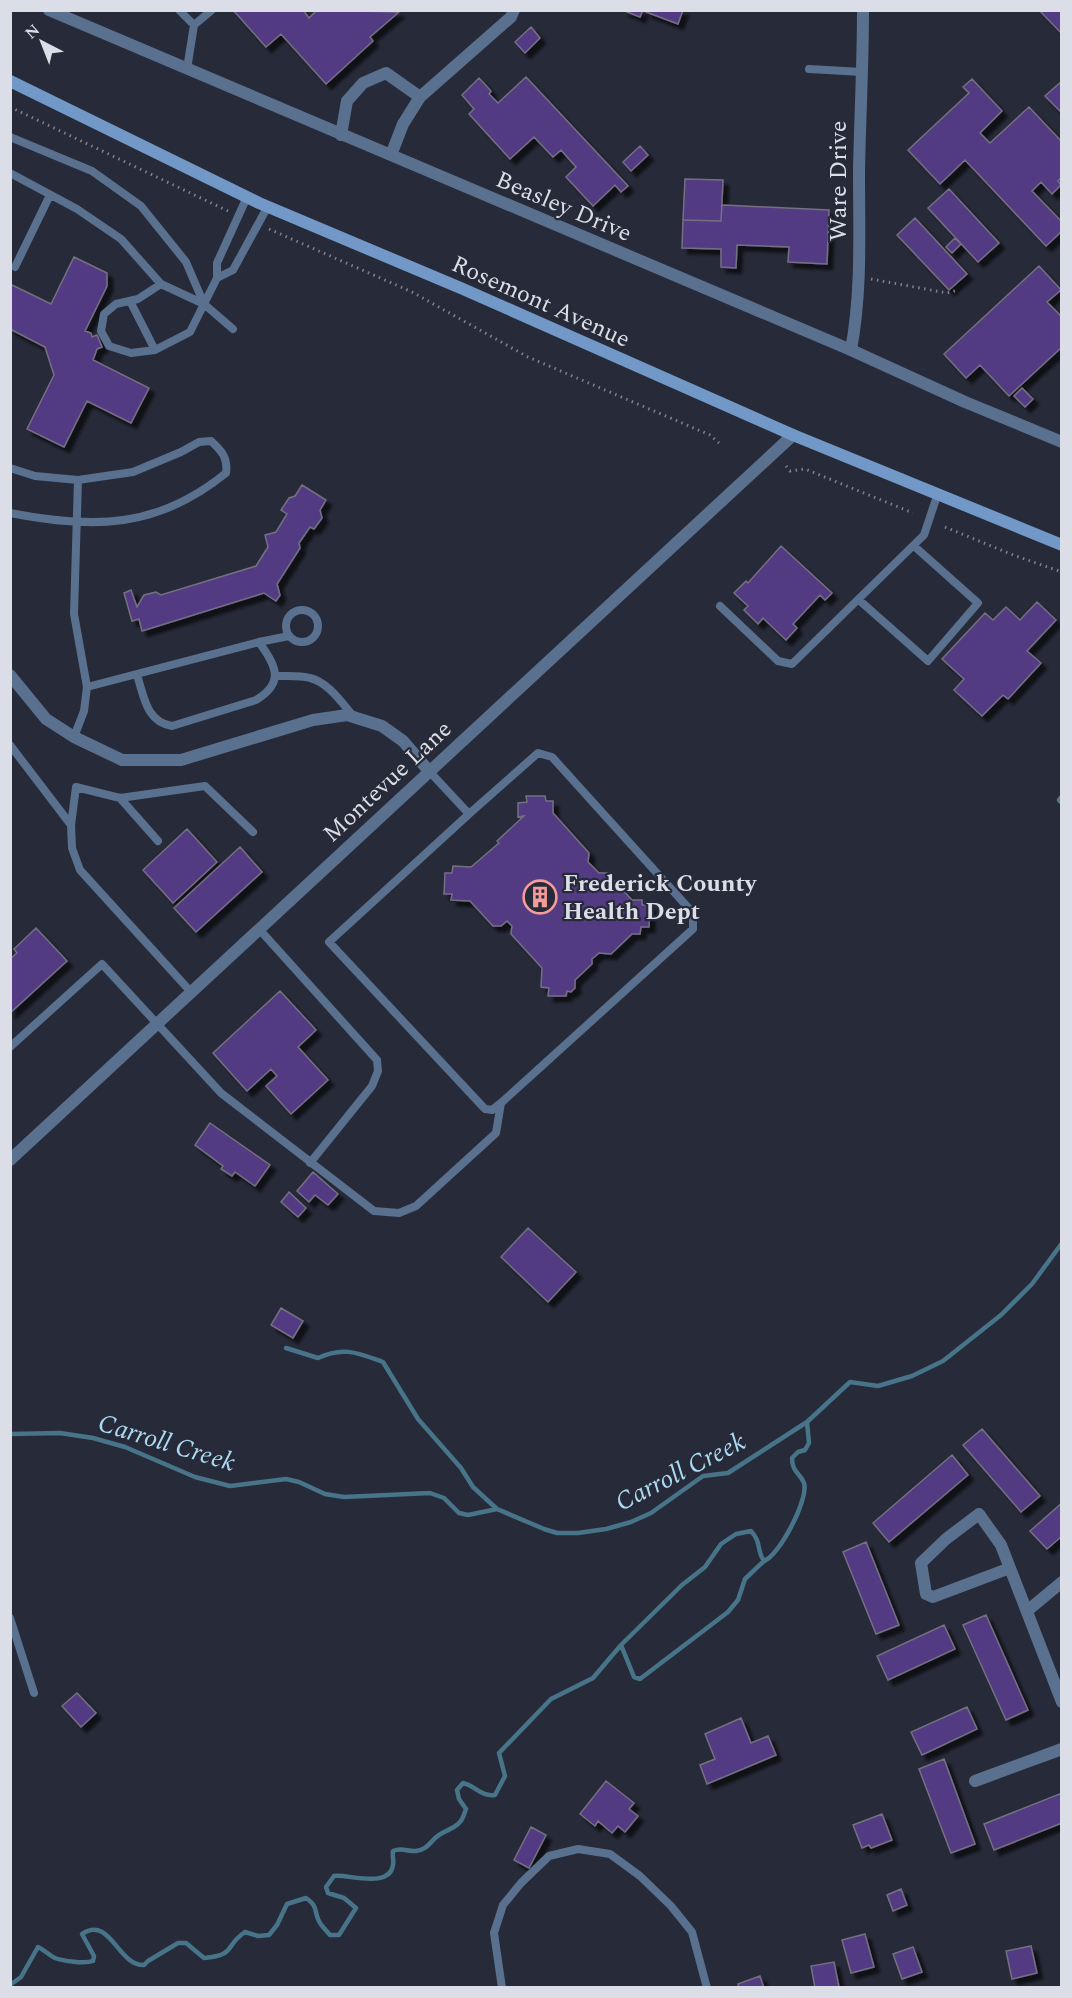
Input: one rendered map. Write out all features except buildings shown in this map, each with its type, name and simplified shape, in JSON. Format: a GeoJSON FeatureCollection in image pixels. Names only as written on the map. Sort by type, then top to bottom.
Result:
{"type":"FeatureCollection","features":[{"type":"Feature","properties":{"kind":"main road","name":"Rosemont Avenue"},"geometry":{"type":"LineString","coordinates":[[10,81],[247,197],[463,289],[793,435],[1062,545]]}},
{"type":"Feature","properties":{"kind":"street","name":"Beasley Drive"},"geometry":{"type":"LineString","coordinates":[[49,10],[851,350],[965,402],[1062,442]]}},
{"type":"Feature","properties":{"kind":"street"},"geometry":{"type":"LineString","coordinates":[[391,155],[403,124],[420,97],[511,17],[514,10]]}},
{"type":"Feature","properties":{"kind":"street","name":"Ware Drive"},"geometry":{"type":"LineString","coordinates":[[851,350],[857,319],[859,278],[863,10]]}},
{"type":"Feature","properties":{"kind":"street"},"geometry":{"type":"LineString","coordinates":[[341,135],[347,100],[363,83],[386,73],[420,97]]}},
{"type":"Feature","properties":{"kind":"street","name":"Montevue Lane"},"geometry":{"type":"LineString","coordinates":[[10,1160],[793,435]]}},
{"type":"Feature","properties":{"kind":"street"},"geometry":{"type":"LineString","coordinates":[[10,675],[46,720],[74,737],[122,760],[181,760],[313,720],[347,715],[382,726],[403,741],[429,771]]}},
{"type":"Feature","properties":{"kind":"street"},"geometry":{"type":"LineString","coordinates":[[1010,1568],[933,1597],[926,1594],[921,1563],[946,1539],[979,1514],[1001,1545],[1028,1611],[1062,1702]]}},
{"type":"Feature","properties":{"kind":"street"},"geometry":{"type":"LineString","coordinates":[[1028,1611],[1062,1582]]}},
{"type":"Feature","properties":{"kind":"street"},"geometry":{"type":"LineString","coordinates":[[975,1781],[1062,1749]]}},
{"type":"Feature","properties":{"kind":"lane"},"geometry":{"type":"LineString","coordinates":[[179,10],[194,25]]}},
{"type":"Feature","properties":{"kind":"lane"},"geometry":{"type":"LineString","coordinates":[[187,69],[194,25],[212,10]]}},
{"type":"Feature","properties":{"kind":"lane"},"geometry":{"type":"LineString","coordinates":[[809,69],[862,72]]}},
{"type":"Feature","properties":{"kind":"lane"},"geometry":{"type":"LineString","coordinates":[[10,137],[92,171],[141,206],[186,261],[204,304]]}},
{"type":"Feature","properties":{"kind":"lane"},"geometry":{"type":"LineString","coordinates":[[10,173],[77,209],[121,239],[161,284],[204,304],[233,329]]}},
{"type":"Feature","properties":{"kind":"lane"},"geometry":{"type":"LineString","coordinates":[[15,267],[50,195]]}},
{"type":"Feature","properties":{"kind":"lane"},"geometry":{"type":"LineString","coordinates":[[161,284],[138,299],[116,304],[104,314],[101,331],[109,346],[131,353],[156,350],[190,332],[216,278],[217,263],[247,197]]}},
{"type":"Feature","properties":{"kind":"lane"},"geometry":{"type":"LineString","coordinates":[[216,278],[233,270],[268,206]]}},
{"type":"Feature","properties":{"kind":"lane"},"geometry":{"type":"LineString","coordinates":[[130,301],[156,350]]}},
{"type":"Feature","properties":{"kind":"lane"},"geometry":{"type":"LineString","coordinates":[[10,468],[35,476],[78,480],[133,472],[182,452],[199,442],[211,441],[221,450],[227,463],[226,473],[203,491],[156,513],[114,522],[77,523],[10,513]]}},
{"type":"Feature","properties":{"kind":"lane"},"geometry":{"type":"LineString","coordinates":[[74,737],[84,711],[87,687],[74,614],[78,480]]}},
{"type":"Feature","properties":{"kind":"lane"},"geometry":{"type":"LineString","coordinates":[[720,606],[778,661],[792,664],[924,535],[938,493]]}},
{"type":"Feature","properties":{"kind":"lane"},"geometry":{"type":"LineString","coordinates":[[859,600],[928,661],[978,603],[914,546]]}},
{"type":"Feature","properties":{"kind":"lane"},"geometry":{"type":"LineString","coordinates":[[87,687],[259,642],[289,636],[300,642],[312,638],[318,627],[314,616],[303,610],[291,613],[286,624],[289,636]]}},
{"type":"Feature","properties":{"kind":"lane"},"geometry":{"type":"LineString","coordinates":[[137,675],[149,711],[161,724],[172,726],[256,700],[266,694],[273,685],[276,675],[272,661],[259,642]]}},
{"type":"Feature","properties":{"kind":"lane"},"geometry":{"type":"LineString","coordinates":[[276,675],[309,678],[320,682],[355,718]]}},
{"type":"Feature","properties":{"kind":"lane"},"geometry":{"type":"LineString","coordinates":[[10,745],[71,825]]}},
{"type":"Feature","properties":{"kind":"lane"},"geometry":{"type":"LineString","coordinates":[[538,753],[552,757],[693,913],[693,929],[501,1103],[492,1110],[485,1109],[329,942],[538,753]]}},
{"type":"Feature","properties":{"kind":"lane"},"geometry":{"type":"LineString","coordinates":[[429,771],[469,814]]}},
{"type":"Feature","properties":{"kind":"lane"},"geometry":{"type":"LineString","coordinates":[[191,992],[80,870],[72,848],[71,825],[76,787],[120,798],[205,786],[253,832]]}},
{"type":"Feature","properties":{"kind":"lane"},"geometry":{"type":"LineString","coordinates":[[120,798],[158,841]]}},
{"type":"Feature","properties":{"kind":"lane"},"geometry":{"type":"LineString","coordinates":[[259,929],[376,1060],[378,1071],[372,1086],[310,1162]]}},
{"type":"Feature","properties":{"kind":"lane"},"geometry":{"type":"LineString","coordinates":[[10,1047],[102,964],[221,1093],[374,1211],[399,1213],[416,1206],[496,1133],[501,1103]]}},
{"type":"Feature","properties":{"kind":"lane"},"geometry":{"type":"LineString","coordinates":[[10,1618],[34,1693]]}},
{"type":"Feature","properties":{"kind":"lane"},"geometry":{"type":"LineString","coordinates":[[502,1988],[494,1933],[503,1905],[521,1883],[549,1856],[578,1849],[610,1854],[640,1876],[671,1906],[692,1932],[707,1988]]}},
{"type":"Feature","properties":{"kind":"path"},"geometry":{"type":"LineString","coordinates":[[10,107],[230,212]]}},
{"type":"Feature","properties":{"kind":"path"},"geometry":{"type":"LineString","coordinates":[[269,229],[412,292],[528,357],[710,435],[719,443]]}},
{"type":"Feature","properties":{"kind":"path"},"geometry":{"type":"LineString","coordinates":[[869,279],[947,293],[958,290]]}},
{"type":"Feature","properties":{"kind":"path"},"geometry":{"type":"LineString","coordinates":[[786,466],[790,471],[805,469],[822,475],[913,513]]}},
{"type":"Feature","properties":{"kind":"path"},"geometry":{"type":"LineString","coordinates":[[945,527],[1062,572]]}},
{"type":"Feature","properties":{"kind":"waterway","name":"Carroll Creek"},"geometry":{"type":"LineString","coordinates":[[10,1434],[60,1433],[93,1438],[125,1447],[195,1477],[230,1486],[286,1479],[299,1482],[325,1494],[344,1497],[430,1493],[444,1498],[459,1513],[468,1515],[497,1509],[557,1533],[606,1529],[651,1513],[703,1476],[728,1473],[807,1422],[850,1382],[878,1386],[912,1376],[943,1361],[1001,1315],[1032,1284],[1062,1243]]}},
{"type":"Feature","properties":{"kind":"waterway"},"geometry":{"type":"LineString","coordinates":[[286,1348],[318,1358],[335,1352],[350,1352],[383,1362],[418,1419],[461,1468],[473,1487],[497,1509]]}},
{"type":"Feature","properties":{"kind":"waterway"},"geometry":{"type":"LineString","coordinates":[[10,1985],[21,1977],[38,1947],[59,1959],[93,1961],[94,1956],[82,1934],[92,1930],[100,1931],[107,1936],[127,1958],[144,1965],[178,1943],[186,1943],[204,1958],[214,1957],[226,1952],[245,1932],[258,1936],[269,1935],[277,1925],[287,1904],[306,1898],[314,1905],[319,1921],[330,1935],[339,1935],[356,1908],[344,1898],[328,1893],[326,1887],[334,1876],[368,1879],[384,1877],[393,1865],[393,1851],[399,1849],[413,1851],[426,1847],[462,1819],[466,1809],[459,1799],[457,1790],[463,1783],[482,1793],[495,1795],[505,1776],[499,1753],[551,1699],[593,1678],[621,1645],[682,1585],[705,1567],[721,1544],[736,1534],[751,1531],[757,1539],[764,1561],[770,1557],[792,1526],[802,1501],[804,1483],[792,1463],[792,1458],[798,1452],[805,1450],[809,1443],[807,1422]]}},
{"type":"Feature","properties":{"kind":"waterway"},"geometry":{"type":"LineString","coordinates":[[621,1645],[634,1677],[640,1679],[728,1612],[738,1600],[745,1579],[764,1561]]}},
{"type":"Feature","properties":{"kind":"place","name":"Frederick County Health Dept"},"geometry":{"type":"Point","coordinates":[540,897]}}]}
